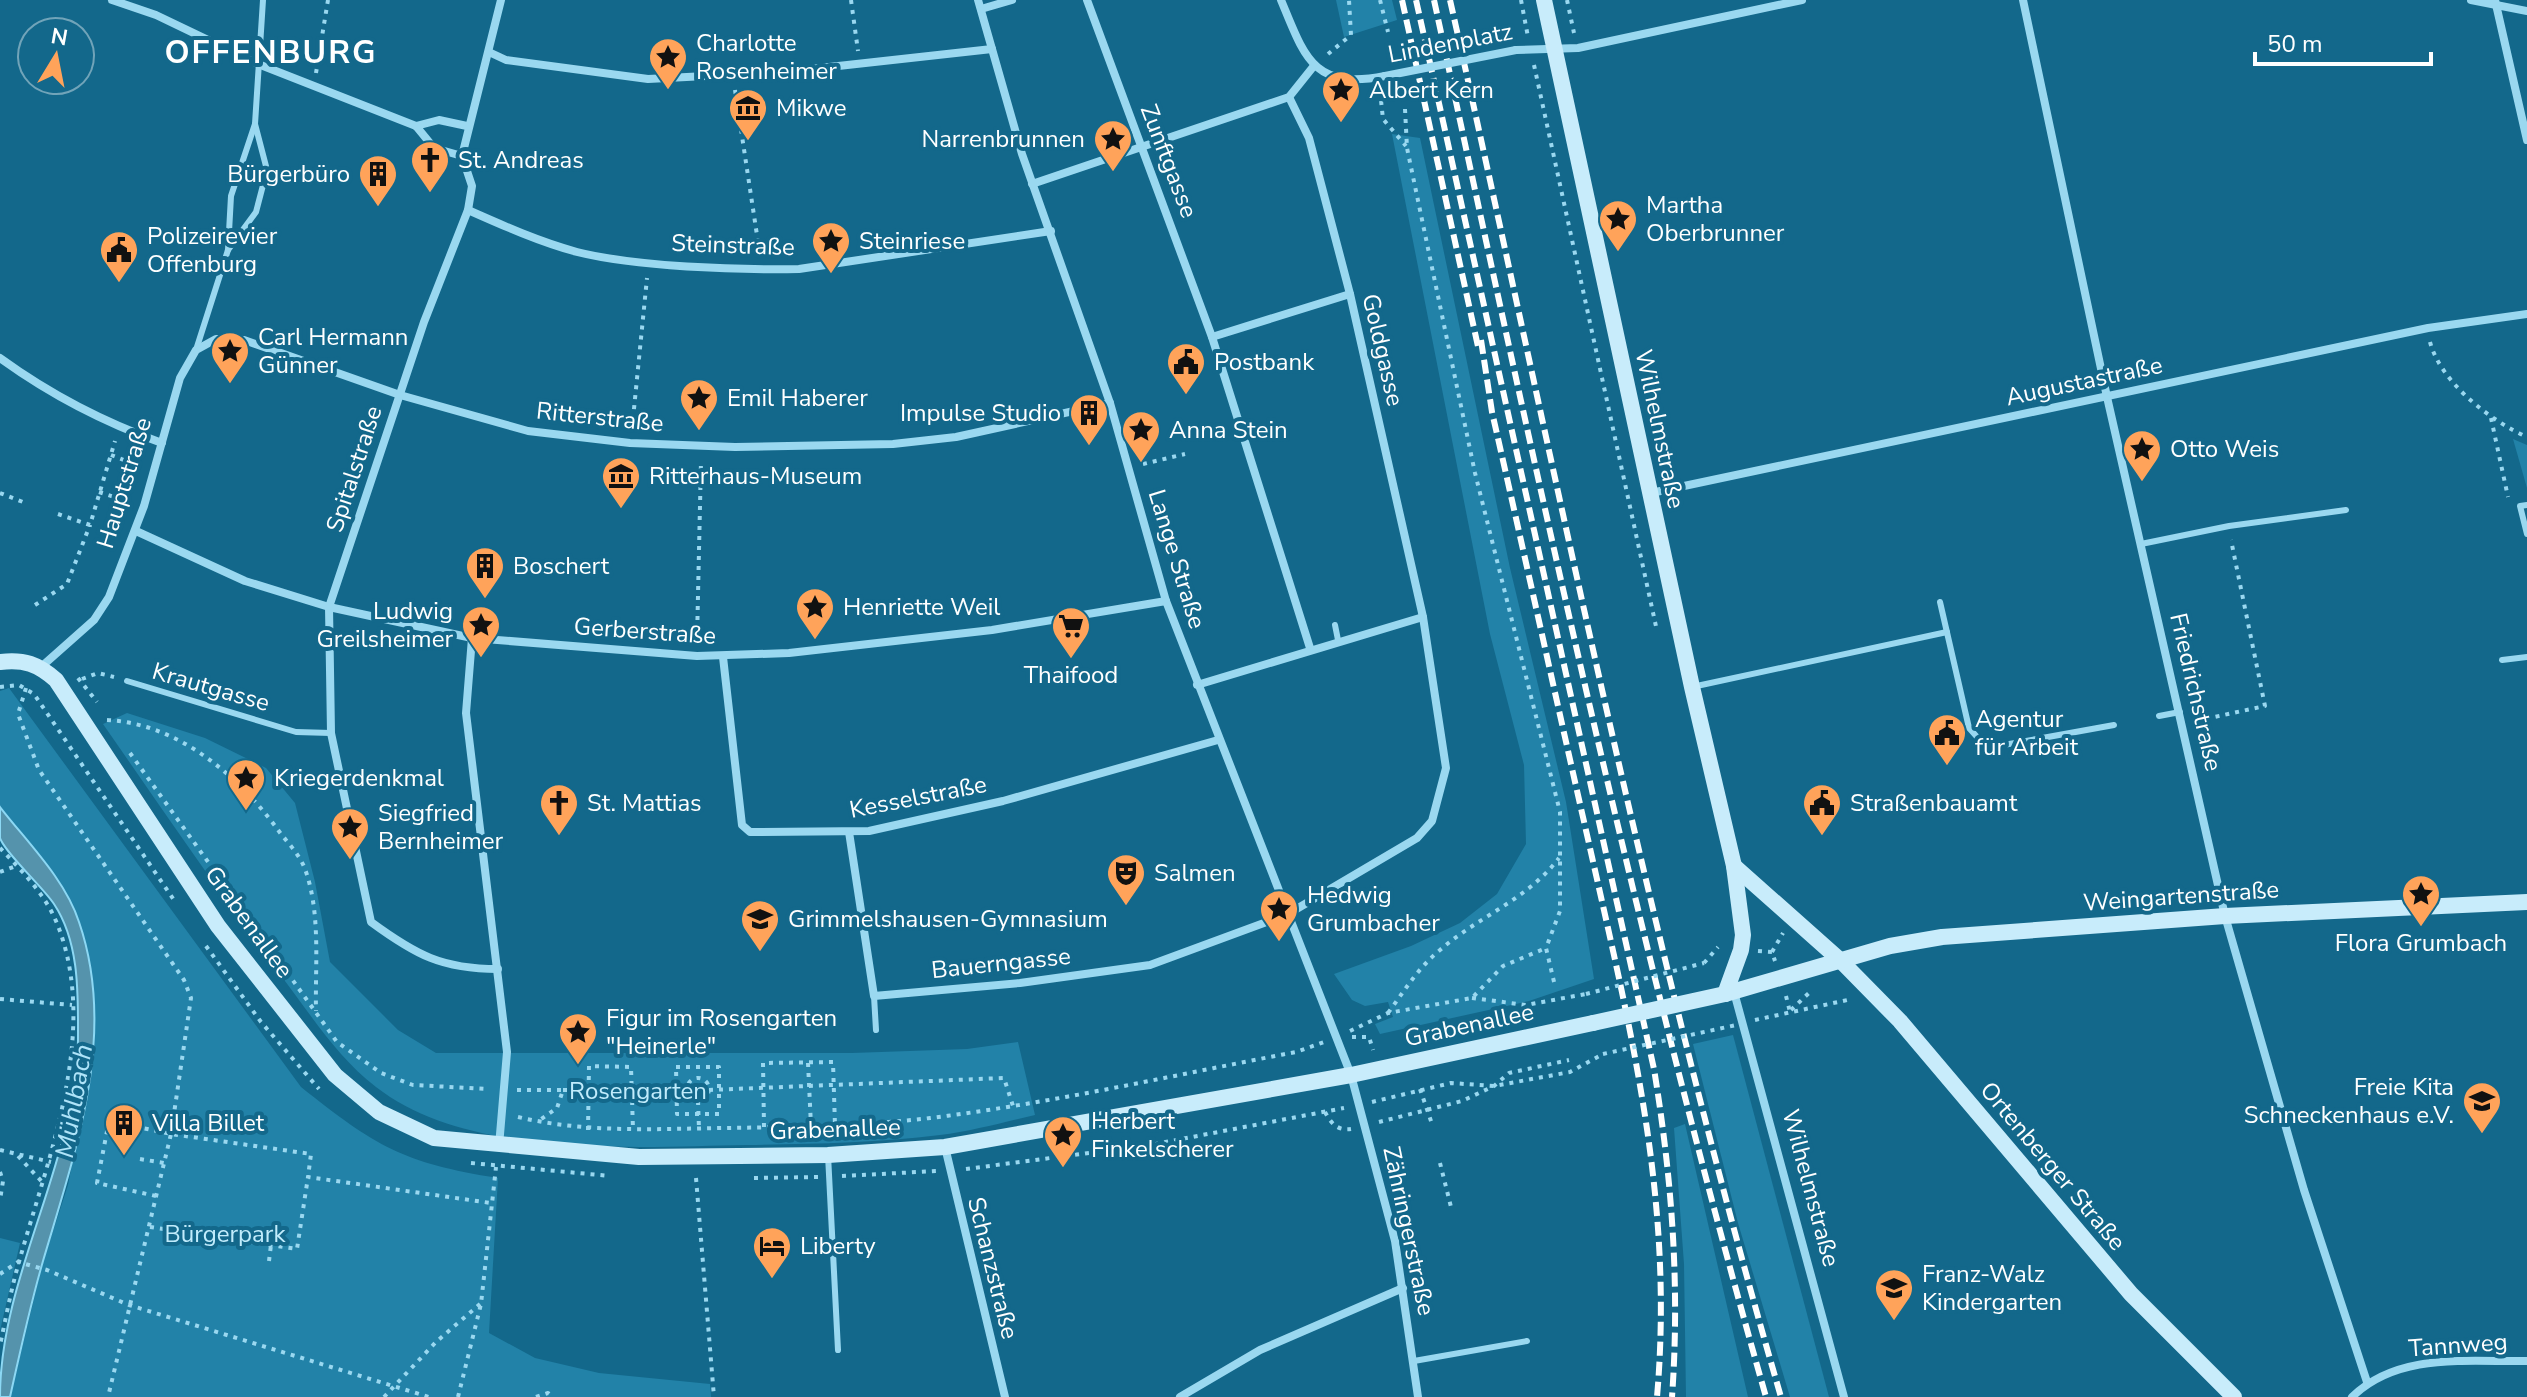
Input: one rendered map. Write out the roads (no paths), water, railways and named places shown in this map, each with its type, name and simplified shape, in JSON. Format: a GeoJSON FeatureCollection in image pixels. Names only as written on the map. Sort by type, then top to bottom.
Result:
{"type":"FeatureCollection","features":[{"type":"Feature","properties":{"kind":"main road","name":"Wilhelmstraße"},"geometry":{"type":"LineString","coordinates":[[1544,0],[1692,687],[1734,866],[1741,907],[1741,950],[1729,993]]}},
{"type":"Feature","properties":{"kind":"main road"},"geometry":{"type":"LineString","coordinates":[[0,662],[26,662],[41,667]]}},
{"type":"Feature","properties":{"kind":"main road","name":"Grabenallee"},"geometry":{"type":"LineString","coordinates":[[41,667],[63,689],[218,926],[335,1075],[379,1112],[434,1138],[498,1147],[639,1157],[828,1155],[945,1147],[1351,1075],[1729,993],[1841,961]]}},
{"type":"Feature","properties":{"kind":"main road"},"geometry":{"type":"LineString","coordinates":[[1734,866],[1841,961]]}},
{"type":"Feature","properties":{"kind":"main road","name":"Weingartenstraße"},"geometry":{"type":"LineString","coordinates":[[1841,961],[1890,946],[1942,937],[2225,916],[2527,902]]}},
{"type":"Feature","properties":{"kind":"main road","name":"Ortenberger Straße"},"geometry":{"type":"LineString","coordinates":[[1841,961],[1900,1021],[2131,1294],[2234,1397]]}},
{"type":"Feature","properties":{"kind":"street"},"geometry":{"type":"LineString","coordinates":[[112,0],[156,15],[258,64],[416,126],[434,148],[462,156]]}},
{"type":"Feature","properties":{"kind":"street"},"geometry":{"type":"LineString","coordinates":[[468,210],[472,186],[462,156],[481,68],[491,53],[501,0]]}},
{"type":"Feature","properties":{"kind":"street"},"geometry":{"type":"LineString","coordinates":[[980,4],[1012,0]]}},
{"type":"Feature","properties":{"kind":"street","name":"Zunftgasse"},"geometry":{"type":"LineString","coordinates":[[1087,0],[1212,337],[1310,648]]}},
{"type":"Feature","properties":{"kind":"street"},"geometry":{"type":"LineString","coordinates":[[1032,184],[1289,97],[1313,67],[1303,53],[1281,0]]}},
{"type":"Feature","properties":{"kind":"street","name":"Lindenplatz"},"geometry":{"type":"LineString","coordinates":[[1313,67],[1349,81],[1381,77],[1516,50],[1553,46],[1578,48],[1802,0]]}},
{"type":"Feature","properties":{"kind":"street","name":"Friedrichstraße"},"geometry":{"type":"LineString","coordinates":[[2023,0],[2107,397],[2225,916],[2304,1190],[2367,1382]]}},
{"type":"Feature","properties":{"kind":"street"},"geometry":{"type":"LineString","coordinates":[[2471,0],[2527,11]]}},
{"type":"Feature","properties":{"kind":"street"},"geometry":{"type":"LineString","coordinates":[[2496,3],[2527,140]]}},
{"type":"Feature","properties":{"kind":"street","name":"Lange Straße"},"geometry":{"type":"LineString","coordinates":[[980,4],[1022,154],[1110,403],[1166,601],[1351,1075]]}},
{"type":"Feature","properties":{"kind":"street"},"geometry":{"type":"LineString","coordinates":[[491,53],[506,60],[648,79],[860,66],[992,49]]}},
{"type":"Feature","properties":{"kind":"street","name":"Goldgasse"},"geometry":{"type":"LineString","coordinates":[[1288,914],[1417,838],[1432,821],[1446,768],[1423,617],[1350,294],[1309,138],[1289,97]]}},
{"type":"Feature","properties":{"kind":"street"},"geometry":{"type":"LineString","coordinates":[[416,126],[439,120],[467,126]]}},
{"type":"Feature","properties":{"kind":"street","name":"Steinstraße"},"geometry":{"type":"LineString","coordinates":[[468,210],[517,232],[579,252],[763,270],[799,269],[1051,231]]}},
{"type":"Feature","properties":{"kind":"street","name":"Spitalstraße"},"geometry":{"type":"LineString","coordinates":[[468,210],[400,395],[329,607],[331,733],[371,922],[409,950],[435,960],[461,969],[498,969]]}},
{"type":"Feature","properties":{"kind":"street"},"geometry":{"type":"LineString","coordinates":[[1212,337],[1350,294]]}},
{"type":"Feature","properties":{"kind":"street","name":"Augustastraße"},"geometry":{"type":"LineString","coordinates":[[1650,493],[2428,328],[2527,314]]}},
{"type":"Feature","properties":{"kind":"street","name":"Ritterstraße"},"geometry":{"type":"LineString","coordinates":[[196,350],[216,339],[232,337],[400,395],[528,431],[630,443],[701,446],[893,444],[956,437],[1110,403]]}},
{"type":"Feature","properties":{"kind":"street","name":"Hauptstraße"},"geometry":{"type":"LineString","coordinates":[[41,667],[94,620],[109,597],[136,531],[180,378],[196,350]]}},
{"type":"Feature","properties":{"kind":"street"},"geometry":{"type":"LineString","coordinates":[[0,358],[58,398],[119,428],[162,443]]}},
{"type":"Feature","properties":{"kind":"street","name":"Gerberstraße"},"geometry":{"type":"LineString","coordinates":[[136,531],[245,581],[329,607],[472,638],[697,656],[723,657],[992,630],[1166,601]]}},
{"type":"Feature","properties":{"kind":"street"},"geometry":{"type":"LineString","coordinates":[[1197,685],[1310,648],[1423,617]]}},
{"type":"Feature","properties":{"kind":"street"},"geometry":{"type":"LineString","coordinates":[[472,638],[466,713],[507,1052],[504,1114],[498,1147]]}},
{"type":"Feature","properties":{"kind":"street","name":"Kesselstraße"},"geometry":{"type":"LineString","coordinates":[[723,657],[733,767],[745,829],[869,831],[1003,801],[1218,740]]}},
{"type":"Feature","properties":{"kind":"street"},"geometry":{"type":"LineString","coordinates":[[849,832],[874,996]]}},
{"type":"Feature","properties":{"kind":"street","name":"Bauerngasse"},"geometry":{"type":"LineString","coordinates":[[874,996],[1020,983],[1150,965],[1288,914]]}},
{"type":"Feature","properties":{"kind":"street","name":"Wilhelmstraße"},"geometry":{"type":"LineString","coordinates":[[1729,993],[1741,1024],[1844,1397]]}},
{"type":"Feature","properties":{"kind":"street","name":"Zähringerstraße"},"geometry":{"type":"LineString","coordinates":[[1351,1075],[1395,1241],[1418,1397]]}},
{"type":"Feature","properties":{"kind":"street","name":"Schanzstraße"},"geometry":{"type":"LineString","coordinates":[[945,1147],[1005,1397]]}},
{"type":"Feature","properties":{"kind":"street"},"geometry":{"type":"LineString","coordinates":[[1180,1397],[1260,1350],[1403,1288]]}},
{"type":"Feature","properties":{"kind":"street","name":"Tannweg"},"geometry":{"type":"LineString","coordinates":[[2352,1397],[2367,1382],[2409,1364],[2527,1361]]}},
{"type":"Feature","properties":{"kind":"lane","name":"Hauptstraße"},"geometry":{"type":"LineString","coordinates":[[196,350],[228,250],[231,196],[255,124],[263,0]]}},
{"type":"Feature","properties":{"kind":"lane","name":"Hauptstraße"},"geometry":{"type":"LineString","coordinates":[[228,250],[256,212],[267,170],[255,124]]}},
{"type":"Feature","properties":{"kind":"lane"},"geometry":{"type":"LineString","coordinates":[[2523,506],[2527,534]]}},
{"type":"Feature","properties":{"kind":"lane"},"geometry":{"type":"LineString","coordinates":[[2141,544],[2229,526],[2346,510]]}},
{"type":"Feature","properties":{"kind":"lane"},"geometry":{"type":"LineString","coordinates":[[1940,602],[1969,728],[1987,748],[2114,725]]}},
{"type":"Feature","properties":{"kind":"lane"},"geometry":{"type":"LineString","coordinates":[[1335,625],[1338,640]]}},
{"type":"Feature","properties":{"kind":"lane"},"geometry":{"type":"LineString","coordinates":[[1692,687],[1947,632]]}},
{"type":"Feature","properties":{"kind":"lane"},"geometry":{"type":"LineString","coordinates":[[2502,660],[2527,657]]}},
{"type":"Feature","properties":{"kind":"lane","name":"Krautgasse"},"geometry":{"type":"LineString","coordinates":[[127,681],[296,732],[331,733]]}},
{"type":"Feature","properties":{"kind":"lane"},"geometry":{"type":"LineString","coordinates":[[2159,716],[2180,712]]}},
{"type":"Feature","properties":{"kind":"lane"},"geometry":{"type":"LineString","coordinates":[[874,996],[876,1030]]}},
{"type":"Feature","properties":{"kind":"lane"},"geometry":{"type":"LineString","coordinates":[[828,1155],[838,1350]]}},
{"type":"Feature","properties":{"kind":"lane"},"geometry":{"type":"LineString","coordinates":[[1414,1361],[1527,1341]]}},
{"type":"Feature","properties":{"kind":"water","name":"Mühlbach"},"geometry":{"type":"Polygon","coordinates":[[[0,807],[55,876],[73,906],[90,965],[94,1007],[88,1093],[79,1136],[34,1295],[10,1397],[0,1397],[3,1352],[24,1263],[65,1131],[74,1086],[78,1006],[76,970],[69,936],[49,897],[3,844],[0,838],[0,807]]]}},
{"type":"Feature","properties":{"kind":"railway"},"geometry":{"type":"LineString","coordinates":[[1402,0],[1479,351]]}},
{"type":"Feature","properties":{"kind":"railway"},"geometry":{"type":"LineString","coordinates":[[1416,0],[1654,1069],[1666,1151],[1673,1233],[1675,1314],[1672,1397]]}},
{"type":"Feature","properties":{"kind":"railway"},"geometry":{"type":"LineString","coordinates":[[1434,0],[1549,526],[1630,876],[1718,1224],[1766,1397]]}},
{"type":"Feature","properties":{"kind":"railway"},"geometry":{"type":"LineString","coordinates":[[1450,0],[1645,876],[1733,1224],[1781,1397]]}},
{"type":"Feature","properties":{"kind":"railway"},"geometry":{"type":"LineString","coordinates":[[1481,340],[1492,412],[1621,986],[1646,1120],[1660,1255],[1661,1325],[1657,1397]]}},
{"type":"Feature","properties":{"kind":"place","name":"Charlotte Rosenheimer"},"geometry":{"type":"Point","coordinates":[668,91]}},
{"type":"Feature","properties":{"kind":"place","name":"Albert Kern"},"geometry":{"type":"Point","coordinates":[1341,124]}},
{"type":"Feature","properties":{"kind":"place","name":"Mikwe"},"geometry":{"type":"Point","coordinates":[748,142]}},
{"type":"Feature","properties":{"kind":"place","name":"Narrenbrunnen"},"geometry":{"type":"Point","coordinates":[1113,173]}},
{"type":"Feature","properties":{"kind":"place","name":"St. Andreas"},"geometry":{"type":"Point","coordinates":[430,194]}},
{"type":"Feature","properties":{"kind":"place","name":"Bürgerbüro"},"geometry":{"type":"Point","coordinates":[378,208]}},
{"type":"Feature","properties":{"kind":"place","name":"Martha Oberbrunner"},"geometry":{"type":"Point","coordinates":[1618,253]}},
{"type":"Feature","properties":{"kind":"place","name":"Steinriese"},"geometry":{"type":"Point","coordinates":[831,275]}},
{"type":"Feature","properties":{"kind":"place","name":"Polizeirevier Offenburg"},"geometry":{"type":"Point","coordinates":[119,284]}},
{"type":"Feature","properties":{"kind":"place","name":"Carl Hermann Günner"},"geometry":{"type":"Point","coordinates":[230,385]}},
{"type":"Feature","properties":{"kind":"place","name":"Postbank"},"geometry":{"type":"Point","coordinates":[1186,396]}},
{"type":"Feature","properties":{"kind":"place","name":"Emil Haberer"},"geometry":{"type":"Point","coordinates":[699,432]}},
{"type":"Feature","properties":{"kind":"place","name":"Impulse Studio"},"geometry":{"type":"Point","coordinates":[1089,447]}},
{"type":"Feature","properties":{"kind":"place","name":"Anna Stein"},"geometry":{"type":"Point","coordinates":[1141,464]}},
{"type":"Feature","properties":{"kind":"place","name":"Otto Weis"},"geometry":{"type":"Point","coordinates":[2142,483]}},
{"type":"Feature","properties":{"kind":"place","name":"Ritterhaus-Museum"},"geometry":{"type":"Point","coordinates":[621,510]}},
{"type":"Feature","properties":{"kind":"place","name":"Boschert"},"geometry":{"type":"Point","coordinates":[485,600]}},
{"type":"Feature","properties":{"kind":"place","name":"Henriette Weil"},"geometry":{"type":"Point","coordinates":[815,641]}},
{"type":"Feature","properties":{"kind":"place","name":"Ludwig Greilsheimer"},"geometry":{"type":"Point","coordinates":[481,659]}},
{"type":"Feature","properties":{"kind":"place","name":"Thaifood"},"geometry":{"type":"Point","coordinates":[1071,660]}},
{"type":"Feature","properties":{"kind":"place","name":"Agentur für Arbeit"},"geometry":{"type":"Point","coordinates":[1947,767]}},
{"type":"Feature","properties":{"kind":"place","name":"Kriegerdenkmal"},"geometry":{"type":"Point","coordinates":[246,812]}},
{"type":"Feature","properties":{"kind":"place","name":"St. Mattias"},"geometry":{"type":"Point","coordinates":[559,837]}},
{"type":"Feature","properties":{"kind":"place","name":"Straßenbauamt"},"geometry":{"type":"Point","coordinates":[1822,837]}},
{"type":"Feature","properties":{"kind":"place","name":"Siegfried Bernheimer"},"geometry":{"type":"Point","coordinates":[350,861]}},
{"type":"Feature","properties":{"kind":"place","name":"Salmen"},"geometry":{"type":"Point","coordinates":[1126,907]}},
{"type":"Feature","properties":{"kind":"place","name":"Flora Grumbach"},"geometry":{"type":"Point","coordinates":[2421,928]}},
{"type":"Feature","properties":{"kind":"place","name":"Hedwig Grumbacher"},"geometry":{"type":"Point","coordinates":[1279,943]}},
{"type":"Feature","properties":{"kind":"place","name":"Grimmelshausen-Gymnasium"},"geometry":{"type":"Point","coordinates":[760,953]}},
{"type":"Feature","properties":{"kind":"place","name":"Figur im Rosengarten \"Heinerle\""},"geometry":{"type":"Point","coordinates":[578,1066]}},
{"type":"Feature","properties":{"kind":"place","name":"Freie Kita Schneckenhaus e.V."},"geometry":{"type":"Point","coordinates":[2482,1135]}},
{"type":"Feature","properties":{"kind":"place","name":"Villa Billet"},"geometry":{"type":"Point","coordinates":[124,1157]}},
{"type":"Feature","properties":{"kind":"place","name":"Herbert Finkelscherer"},"geometry":{"type":"Point","coordinates":[1063,1169]}},
{"type":"Feature","properties":{"kind":"place","name":"Liberty"},"geometry":{"type":"Point","coordinates":[772,1280]}},
{"type":"Feature","properties":{"kind":"place","name":"Franz-Walz Kindergarten"},"geometry":{"type":"Point","coordinates":[1894,1322]}},
{"type":"Feature","properties":{"kind":"district","name":"OFFENBURG"},"geometry":{"type":"Point","coordinates":[271,52]}},
{"type":"Feature","properties":{"kind":"park label","name":"Rosengarten"},"geometry":{"type":"Point","coordinates":[638,1091]}},
{"type":"Feature","properties":{"kind":"park label","name":"Bürgerpark"},"geometry":{"type":"Point","coordinates":[225,1234]}}]}
